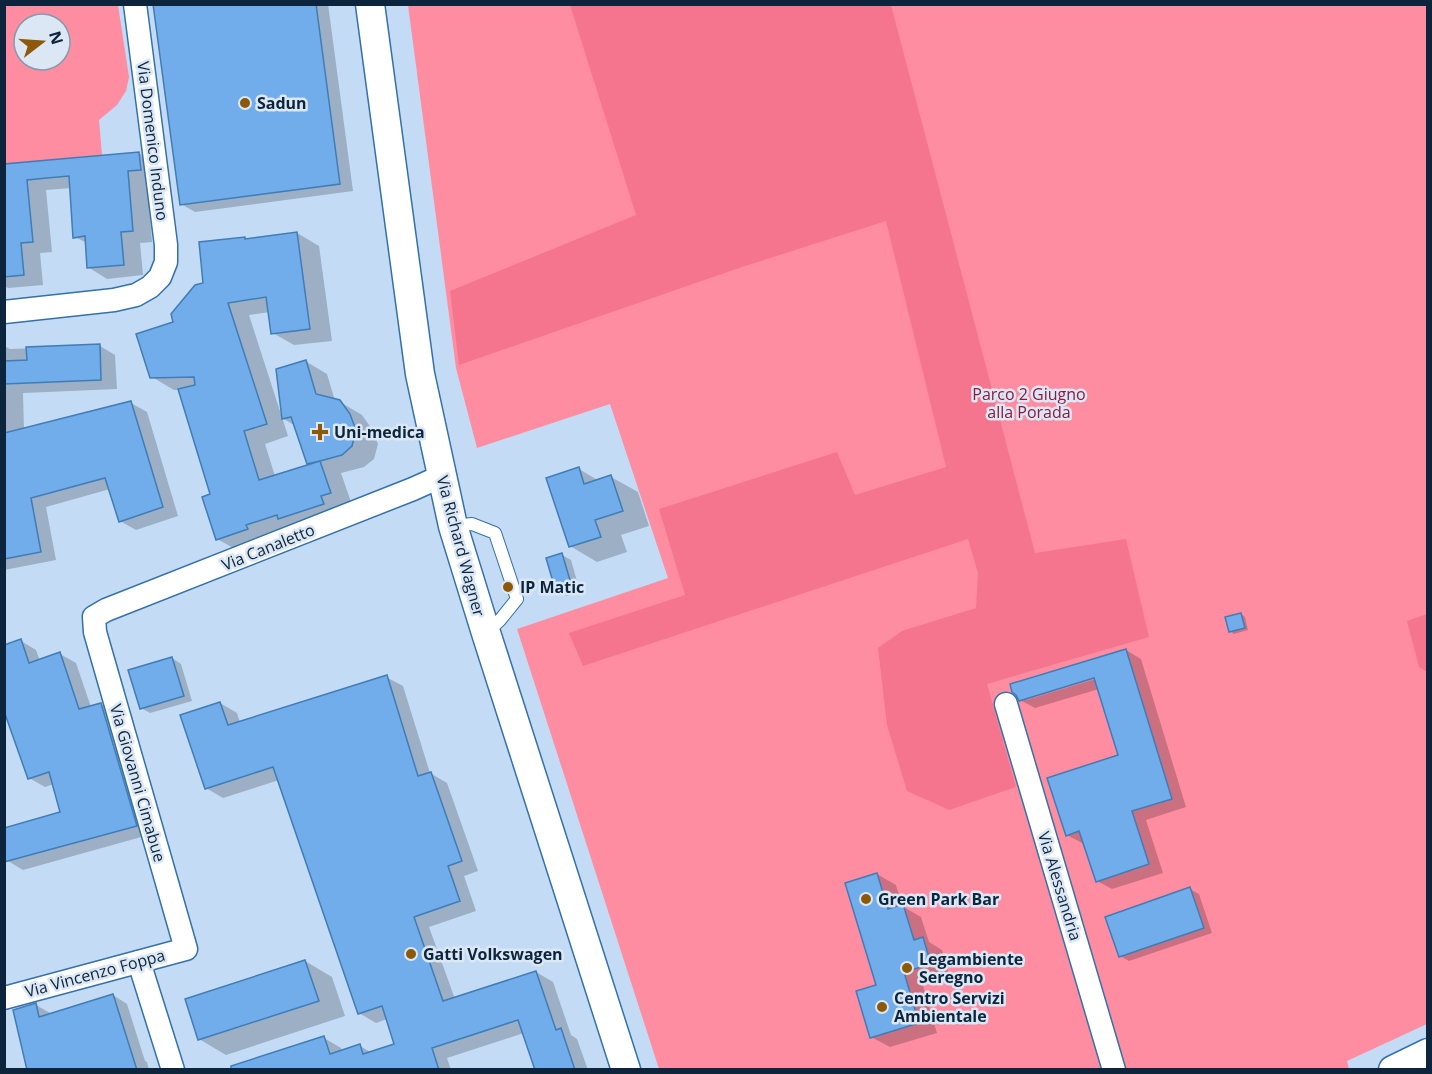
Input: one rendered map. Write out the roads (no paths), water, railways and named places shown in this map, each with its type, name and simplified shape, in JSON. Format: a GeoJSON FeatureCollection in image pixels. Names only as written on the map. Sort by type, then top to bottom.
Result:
{"type":"FeatureCollection","features":[{"type":"Feature","properties":{"kind":"street","name":"Via Domenico Induno"},"geometry":{"type":"LineString","coordinates":[[4,312],[114,300],[136,295],[150,287],[160,277],[166,262],[166,244],[135,4]]}},
{"type":"Feature","properties":{"kind":"street","name":"Via Richard Wagner"},"geometry":{"type":"LineString","coordinates":[[370,4],[420,374],[453,526],[626,1070]]}},
{"type":"Feature","properties":{"kind":"street","name":"Via Canaletto"},"geometry":{"type":"LineString","coordinates":[[94,617],[106,610],[442,476]]}},
{"type":"Feature","properties":{"kind":"street","name":"Via Giovanni Cimabue"},"geometry":{"type":"LineString","coordinates":[[94,617],[95,632],[186,949]]}},
{"type":"Feature","properties":{"kind":"street","name":"Via Alessandria"},"geometry":{"type":"LineString","coordinates":[[1006,704],[1114,1070]]}},
{"type":"Feature","properties":{"kind":"street","name":"Via Vincenzo Foppa"},"geometry":{"type":"LineString","coordinates":[[4,998],[186,949]]}},
{"type":"Feature","properties":{"kind":"street"},"geometry":{"type":"LineString","coordinates":[[139,962],[173,1070]]}},
{"type":"Feature","properties":{"kind":"street"},"geometry":{"type":"LineString","coordinates":[[1393,1070],[1428,1053]]}},
{"type":"Feature","properties":{"kind":"lane"},"geometry":{"type":"LineString","coordinates":[[453,526],[472,524],[495,533],[517,599],[486,633]]}},
{"type":"Feature","properties":{"kind":"place","name":"Sadun"},"geometry":{"type":"Point","coordinates":[245,103]}},
{"type":"Feature","properties":{"kind":"place","name":"Uni-medica"},"geometry":{"type":"Point","coordinates":[320,432]}},
{"type":"Feature","properties":{"kind":"place","name":"IP Matic"},"geometry":{"type":"Point","coordinates":[508,587]}},
{"type":"Feature","properties":{"kind":"place","name":"Green Park Bar"},"geometry":{"type":"Point","coordinates":[866,899]}},
{"type":"Feature","properties":{"kind":"place","name":"Gatti Volkswagen"},"geometry":{"type":"Point","coordinates":[411,954]}},
{"type":"Feature","properties":{"kind":"place","name":"Legambiente Seregno"},"geometry":{"type":"Point","coordinates":[907,968]}},
{"type":"Feature","properties":{"kind":"place","name":"Centro Servizi Ambientale"},"geometry":{"type":"Point","coordinates":[882,1007]}},
{"type":"Feature","properties":{"kind":"park label","name":"Parco 2 Giugno alla Porada"},"geometry":{"type":"Point","coordinates":[1029,403]}}]}
